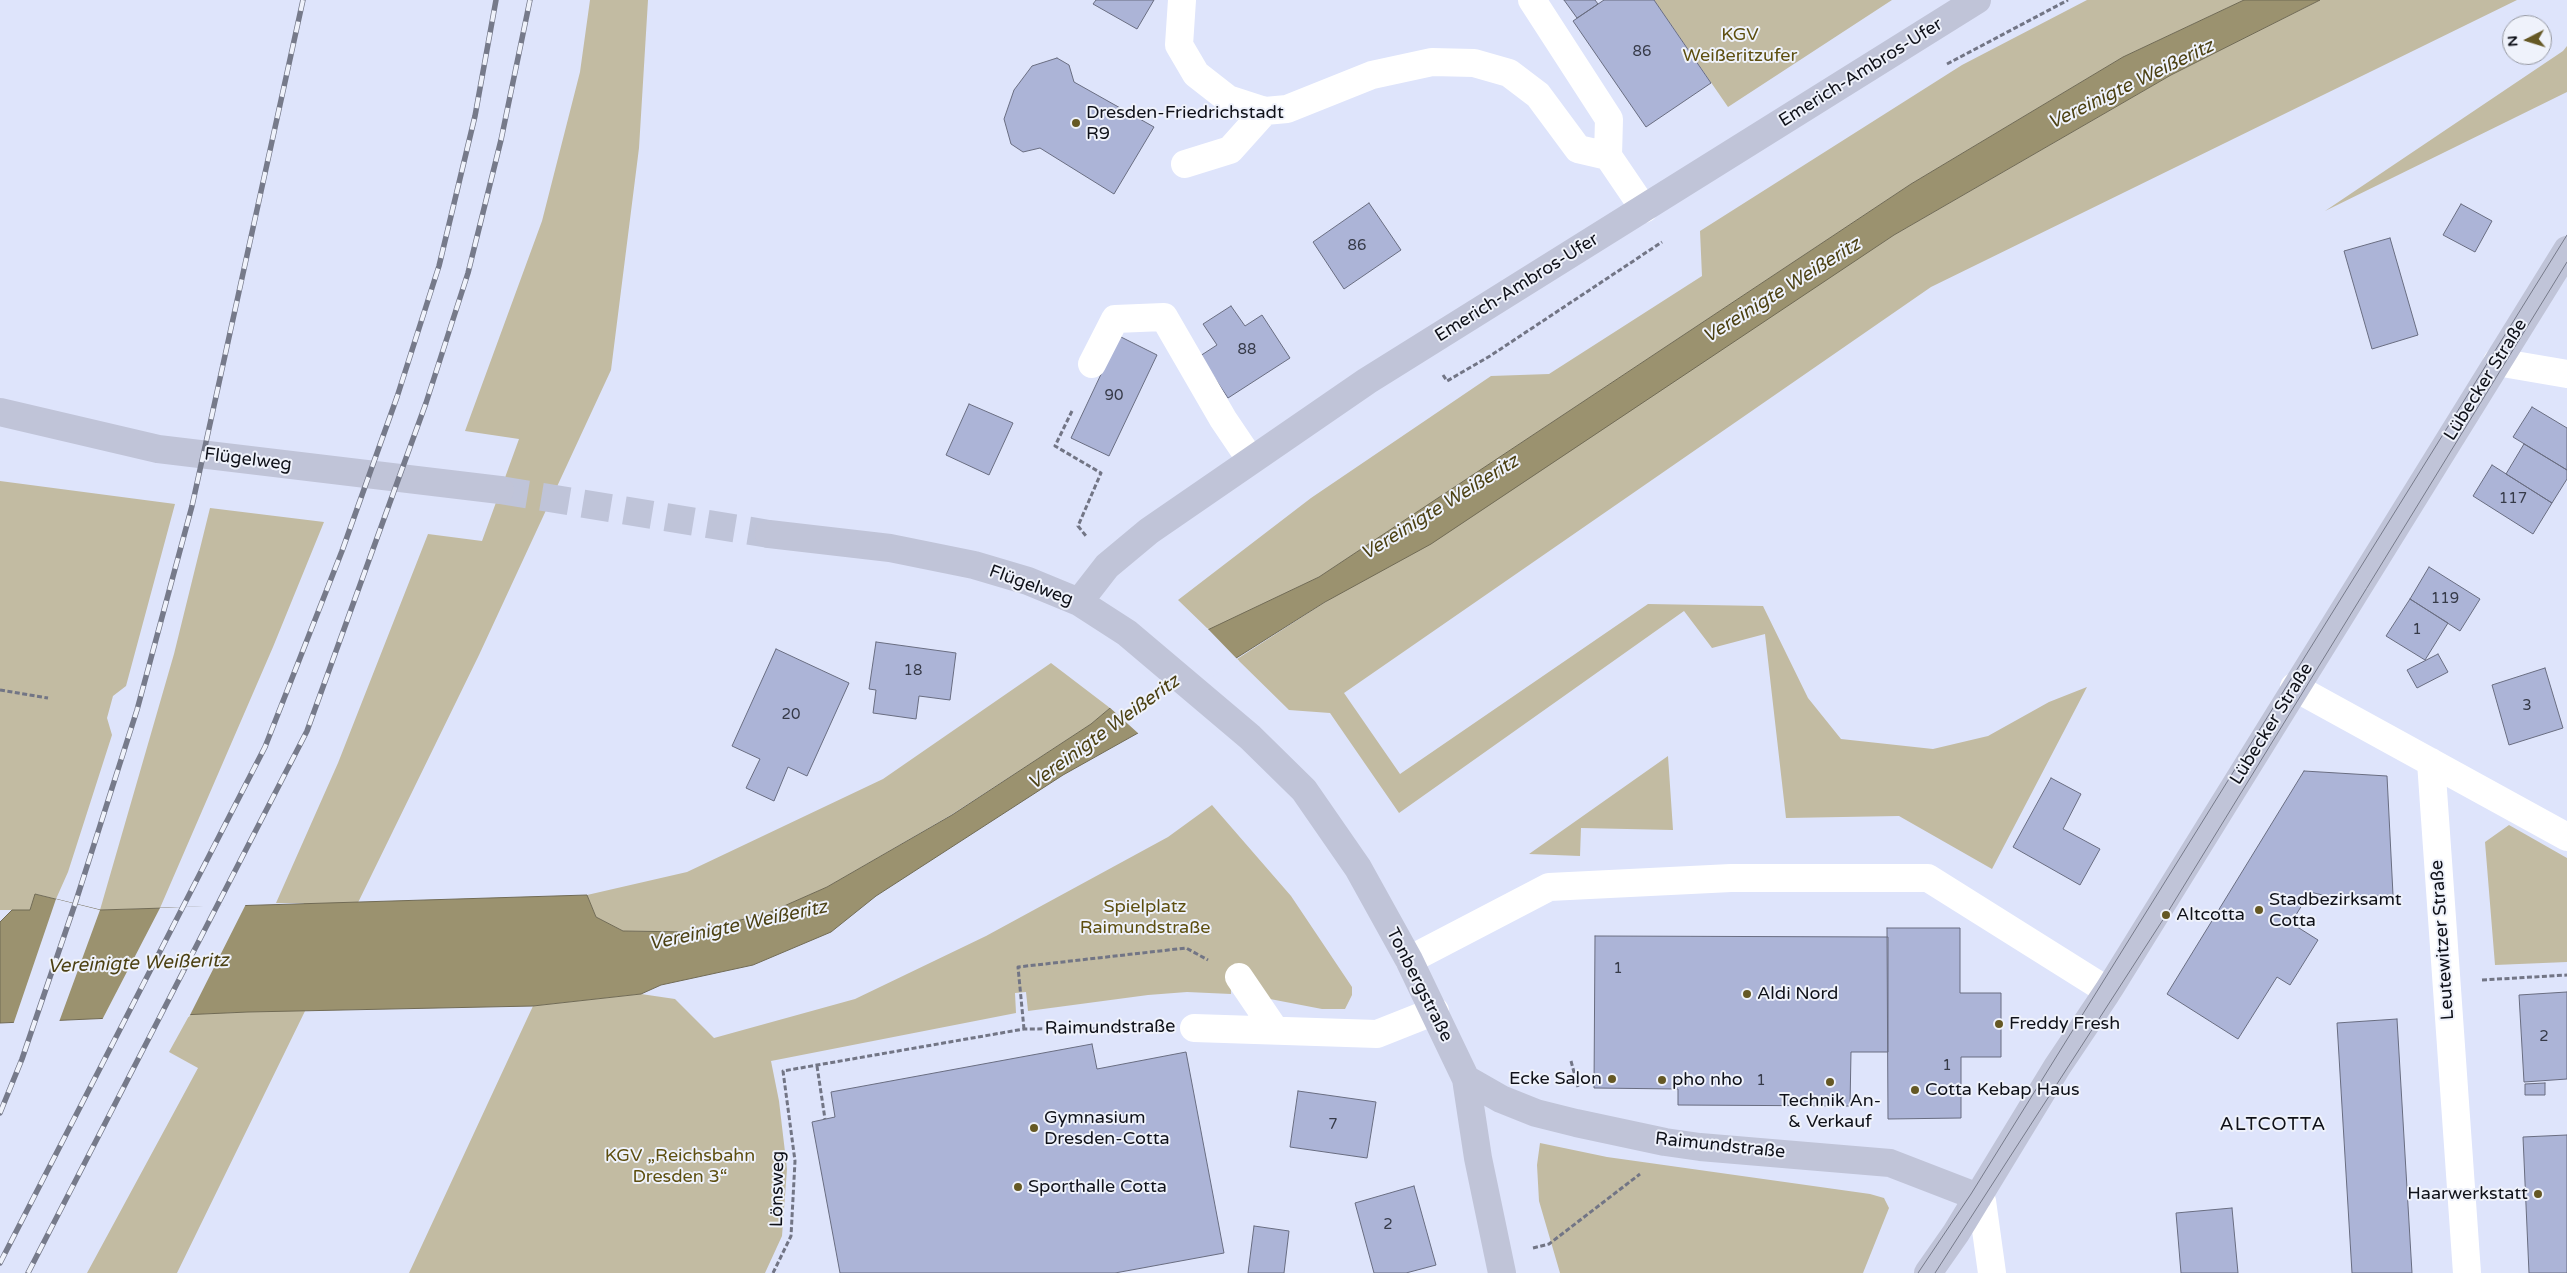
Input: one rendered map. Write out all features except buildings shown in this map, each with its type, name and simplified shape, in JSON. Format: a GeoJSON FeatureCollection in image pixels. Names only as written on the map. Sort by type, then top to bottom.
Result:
{"type":"FeatureCollection","features":[{"type":"Feature","properties":{"kind":"main road","name":"Emerich-Ambros-Ufer"},"geometry":{"type":"LineString","coordinates":[[1079,602],[1107,566],[1148,531],[1250,459],[1367,381],[1977,0]]}},
{"type":"Feature","properties":{"kind":"main road","name":"Lübecker Straße"},"geometry":{"type":"LineString","coordinates":[[1978,1197],[2057,1067],[2108,991],[2294,687],[2567,250]]}},
{"type":"Feature","properties":{"kind":"main road","name":"Flügelweg"},"geometry":{"type":"LineString","coordinates":[[3,411],[158,449],[500,490]]}},
{"type":"Feature","properties":{"kind":"main road","name":"Flügelweg"},"geometry":{"type":"LineString","coordinates":[[769,534],[890,548],[974,566],[1028,581],[1079,602],[1128,633],[1250,736]]}},
{"type":"Feature","properties":{"kind":"main road","name":"Tonbergstraße"},"geometry":{"type":"LineString","coordinates":[[1250,736],[1304,790],[1358,868],[1435,1011],[1466,1079],[1478,1158],[1500,1265]]}},
{"type":"Feature","properties":{"kind":"main road","name":"Raimundstraße"},"geometry":{"type":"LineString","coordinates":[[1466,1079],[1501,1099],[1536,1112],[1665,1142],[1890,1163],[1978,1197]]}},
{"type":"Feature","properties":{"kind":"main road"},"geometry":{"type":"LineString","coordinates":[[1928,1273],[1978,1197]]}},
{"type":"Feature","properties":{"kind":"street"},"geometry":{"type":"LineString","coordinates":[[1182,0],[1179,45],[1196,74],[1228,99],[1264,111],[1287,109],[1372,75],[1432,62],[1474,63],[1509,73],[1538,94],[1578,149],[1608,156]]}},
{"type":"Feature","properties":{"kind":"street"},"geometry":{"type":"LineString","coordinates":[[1532,0],[1609,120],[1608,156],[1644,209]]}},
{"type":"Feature","properties":{"kind":"street"},"geometry":{"type":"LineString","coordinates":[[1186,164],[1230,150],[1264,111]]}},
{"type":"Feature","properties":{"kind":"street"},"geometry":{"type":"LineString","coordinates":[[1092,364],[1115,319],[1164,317],[1223,419],[1250,459]]}},
{"type":"Feature","properties":{"kind":"street"},"geometry":{"type":"LineString","coordinates":[[2497,362],[2567,374]]}},
{"type":"Feature","properties":{"kind":"street"},"geometry":{"type":"LineString","coordinates":[[2294,687],[2567,837]]}},
{"type":"Feature","properties":{"kind":"street","name":"Leutewitzer Straße"},"geometry":{"type":"LineString","coordinates":[[2431,762],[2467,1273]]}},
{"type":"Feature","properties":{"kind":"street"},"geometry":{"type":"LineString","coordinates":[[1408,960],[1549,887],[1731,878],[1928,878],[2108,991]]}},
{"type":"Feature","properties":{"kind":"street"},"geometry":{"type":"LineString","coordinates":[[1239,977],[1275,1030]]}},
{"type":"Feature","properties":{"kind":"street","name":"Raimundstraße"},"geometry":{"type":"LineString","coordinates":[[1194,1028],[1377,1034],[1435,1011]]}},
{"type":"Feature","properties":{"kind":"street"},"geometry":{"type":"LineString","coordinates":[[1978,1197],[1982,1201],[1992,1273]]}},
{"type":"Feature","properties":{"kind":"path"},"geometry":{"type":"LineString","coordinates":[[1944,66],[2068,0]]}},
{"type":"Feature","properties":{"kind":"path"},"geometry":{"type":"LineString","coordinates":[[1490,356],[1670,237]]}},
{"type":"Feature","properties":{"kind":"path"},"geometry":{"type":"LineString","coordinates":[[1072,411],[1055,446],[1101,473],[1078,526],[1107,566]]}},
{"type":"Feature","properties":{"kind":"path"},"geometry":{"type":"LineString","coordinates":[[0,690],[48,698]]}},
{"type":"Feature","properties":{"kind":"path"},"geometry":{"type":"LineString","coordinates":[[1024,1029],[1018,967],[1186,948],[1239,977]]}},
{"type":"Feature","properties":{"kind":"path"},"geometry":{"type":"LineString","coordinates":[[2446,981],[2567,975]]}},
{"type":"Feature","properties":{"kind":"path","name":"Raimundstraße"},"geometry":{"type":"LineString","coordinates":[[784,1072],[1024,1029],[1194,1028]]}},
{"type":"Feature","properties":{"kind":"path"},"geometry":{"type":"LineString","coordinates":[[817,1066],[825,1119]]}},
{"type":"Feature","properties":{"kind":"path","name":"Lönsweg"},"geometry":{"type":"LineString","coordinates":[[772,1273],[791,1236],[796,1161],[784,1072]]}},
{"type":"Feature","properties":{"kind":"path"},"geometry":{"type":"LineString","coordinates":[[1500,1265],[1548,1244],[1659,1159],[1665,1142]]}},
{"type":"Feature","properties":{"kind":"green space"},"geometry":{"type":"Polygon","coordinates":[[[590,0],[648,0],[639,148],[611,370],[479,655],[177,1273],[87,1273],[198,1068],[169,1052],[190,1014],[248,1012],[304,903],[276,903],[338,763],[428,534],[482,541],[519,439],[465,431],[542,221],[580,72],[590,0]]]}},
{"type":"Feature","properties":{"kind":"green space","name":"KGV Weißeritzufer"},"geometry":{"type":"Polygon","coordinates":[[[1654,0],[1892,0],[1728,107],[1654,0]]]}},
{"type":"Feature","properties":{"kind":"green space"},"geometry":{"type":"Polygon","coordinates":[[[2087,0],[2244,0],[2123,57],[1911,184],[1319,577],[1209,630],[1178,600],[1311,498],[1491,376],[1549,374],[1702,276],[1700,231],[1962,65],[2087,0]]]}},
{"type":"Feature","properties":{"kind":"green space"},"geometry":{"type":"Polygon","coordinates":[[[2320,0],[2517,0],[1931,287],[1344,693],[1400,774],[1648,604],[1763,606],[1808,698],[1841,739],[1933,749],[1988,736],[2049,702],[2087,687],[1992,869],[1899,816],[1786,818],[1765,634],[1712,648],[1684,611],[1399,813],[1330,713],[1289,710],[1237,659],[1894,235],[2171,75],[2320,0]]]}},
{"type":"Feature","properties":{"kind":"green space"},"geometry":{"type":"Polygon","coordinates":[[[2567,46],[2567,92],[2325,211],[2542,65],[2552,65],[2552,58],[2567,46]]]}},
{"type":"Feature","properties":{"kind":"green space"},"geometry":{"type":"Polygon","coordinates":[[[0,481],[175,504],[126,686],[113,696],[107,718],[112,735],[68,872],[56,899],[36,894],[30,910],[0,910],[0,481]]]}},
{"type":"Feature","properties":{"kind":"green space"},"geometry":{"type":"Polygon","coordinates":[[[210,508],[324,522],[273,647],[160,908],[100,910],[174,654],[210,508]]]}},
{"type":"Feature","properties":{"kind":"green space"},"geometry":{"type":"Polygon","coordinates":[[[1051,663],[1110,708],[1091,724],[951,815],[827,887],[766,914],[689,932],[623,931],[596,917],[587,895],[687,872],[883,779],[1051,663]]]}},
{"type":"Feature","properties":{"kind":"green space"},"geometry":{"type":"Polygon","coordinates":[[[1668,756],[1673,830],[1581,828],[1580,856],[1529,854],[1668,756]]]}},
{"type":"Feature","properties":{"kind":"green space"},"geometry":{"type":"Polygon","coordinates":[[[1212,805],[1291,896],[1352,987],[1352,995],[1345,1009],[1322,1009],[1270,999],[1250,978],[1231,977],[1231,994],[1187,992],[1148,995],[1028,1011],[1026,992],[1015,993],[1016,1013],[771,1061],[779,1101],[787,1169],[782,1236],[765,1273],[409,1273],[533,1006],[641,994],[675,999],[714,1038],[855,999],[986,936],[1168,837],[1212,805]]]}},
{"type":"Feature","properties":{"kind":"green space"},"geometry":{"type":"Polygon","coordinates":[[[2509,825],[2567,858],[2567,962],[2495,965],[2485,842],[2509,825]]]}},
{"type":"Feature","properties":{"kind":"green space"},"geometry":{"type":"Polygon","coordinates":[[[1540,1143],[1607,1157],[1870,1194],[1884,1198],[1889,1208],[1863,1273],[1560,1273],[1539,1201],[1537,1165],[1540,1143]]]}},
{"type":"Feature","properties":{"kind":"water","name":"Vereinigte Weißeritz"},"geometry":{"type":"Polygon","coordinates":[[[2244,0],[2320,0],[2171,75],[1894,235],[1431,544],[1325,602],[1203,679],[1138,733],[1063,775],[876,896],[831,932],[753,965],[661,985],[641,994],[533,1006],[248,1012],[0,1023],[0,922],[12,910],[30,910],[35,894],[100,910],[587,895],[596,917],[623,931],[689,932],[766,914],[827,887],[952,815],[1091,724],[1197,635],[1319,577],[1911,184],[2123,57],[2244,0]]]}},
{"type":"Feature","properties":{"kind":"pier"},"geometry":{"type":"Polygon","coordinates":[[[1207,628],[1239,661],[1205,681],[1139,734],[1108,706],[1196,633],[1207,628]]]}},
{"type":"Feature","properties":{"kind":"pier"},"geometry":{"type":"Polygon","coordinates":[[[56,899],[100,910],[59,1022],[13,1025],[56,899]]]}},
{"type":"Feature","properties":{"kind":"pier"},"geometry":{"type":"Polygon","coordinates":[[[246,904],[189,1017],[102,1020],[160,908],[246,904]]]}},
{"type":"Feature","properties":{"kind":"tunnel"},"geometry":{"type":"LineString","coordinates":[[500,490],[769,534]]}},
{"type":"Feature","properties":{"kind":"tram line"},"geometry":{"type":"LineString","coordinates":[[1918,1273],[1971,1194],[2567,235]]}},
{"type":"Feature","properties":{"kind":"tram line"},"geometry":{"type":"LineString","coordinates":[[1935,1273],[2166,915],[2567,262]]}},
{"type":"Feature","properties":{"kind":"railway"},"geometry":{"type":"LineString","coordinates":[[0,1113],[22,1059],[75,904],[137,710],[192,506],[303,0]]}},
{"type":"Feature","properties":{"kind":"railway"},"geometry":{"type":"LineString","coordinates":[[0,1263],[265,747],[342,551],[397,397],[439,266],[475,116],[496,0]]}},
{"type":"Feature","properties":{"kind":"railway"},"geometry":{"type":"LineString","coordinates":[[28,1273],[307,731],[426,403],[468,273],[501,140],[530,0]]}},
{"type":"Feature","properties":{"kind":"place","name":"Dresden-Friedrichstadt R9"},"geometry":{"type":"Point","coordinates":[1076,123]}},
{"type":"Feature","properties":{"kind":"place","name":"Stadbezirksamt Cotta"},"geometry":{"type":"Point","coordinates":[2259,910]}},
{"type":"Feature","properties":{"kind":"place","name":"Altcotta"},"geometry":{"type":"Point","coordinates":[2166,915]}},
{"type":"Feature","properties":{"kind":"place","name":"Aldi Nord"},"geometry":{"type":"Point","coordinates":[1747,994]}},
{"type":"Feature","properties":{"kind":"place","name":"Freddy Fresh"},"geometry":{"type":"Point","coordinates":[1999,1024]}},
{"type":"Feature","properties":{"kind":"place","name":"Ecke Salon"},"geometry":{"type":"Point","coordinates":[1612,1079]}},
{"type":"Feature","properties":{"kind":"place","name":"pho nho"},"geometry":{"type":"Point","coordinates":[1662,1080]}},
{"type":"Feature","properties":{"kind":"place","name":"Technik An- & Verkauf"},"geometry":{"type":"Point","coordinates":[1830,1082]}},
{"type":"Feature","properties":{"kind":"place","name":"Cotta Kebap Haus"},"geometry":{"type":"Point","coordinates":[1915,1090]}},
{"type":"Feature","properties":{"kind":"place","name":"Gymnasium Dresden-Cotta"},"geometry":{"type":"Point","coordinates":[1034,1128]}},
{"type":"Feature","properties":{"kind":"place","name":"Sporthalle Cotta"},"geometry":{"type":"Point","coordinates":[1018,1187]}},
{"type":"Feature","properties":{"kind":"place","name":"Haarwerkstatt"},"geometry":{"type":"Point","coordinates":[2538,1194]}},
{"type":"Feature","properties":{"kind":"district","name":"ALTCOTTA"},"geometry":{"type":"Point","coordinates":[2273,1125]}},
{"type":"Feature","properties":{"kind":"park label","name":"Spielplatz Raimundstraße"},"geometry":{"type":"Point","coordinates":[1145,918]}},
{"type":"Feature","properties":{"kind":"park label","name":"KGV „Reichsbahn Dresden 3“"},"geometry":{"type":"Point","coordinates":[680,1166]}}]}
